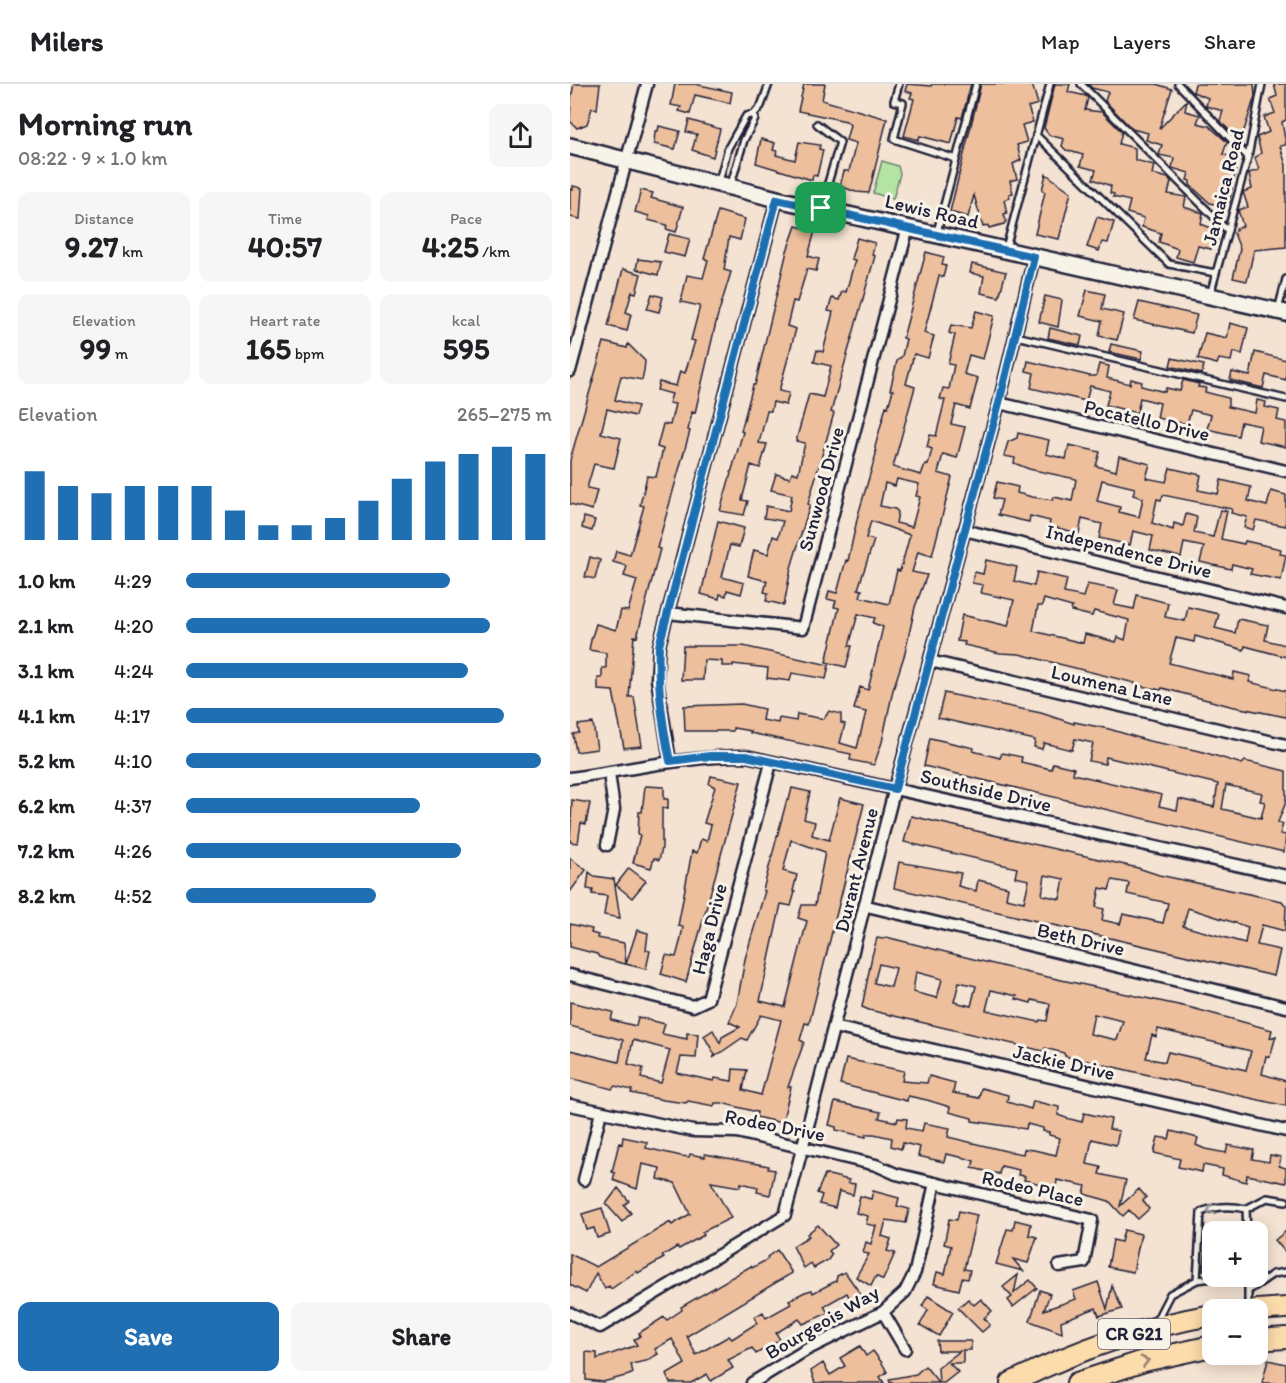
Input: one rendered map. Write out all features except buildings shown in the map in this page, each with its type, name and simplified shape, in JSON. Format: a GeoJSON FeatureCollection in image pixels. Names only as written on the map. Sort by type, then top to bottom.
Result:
{"type":"FeatureCollection","features":[{"type":"Feature","properties":{"kind":"highway"},"geometry":{"type":"LineString","coordinates":[[1268,1309],[1286,1308]]}},
{"type":"Feature","properties":{"kind":"highway","name":"CR G21"},"geometry":{"type":"LineString","coordinates":[[1011,1383],[1080,1352],[1152,1328],[1202,1318]]}},
{"type":"Feature","properties":{"kind":"highway"},"geometry":{"type":"LineString","coordinates":[[1268,1340],[1284,1339]]}},
{"type":"Feature","properties":{"kind":"highway","name":"CR G21"},"geometry":{"type":"LineString","coordinates":[[1077,1383],[1143,1361],[1202,1348]]}},
{"type":"Feature","properties":{"kind":"street"},"geometry":{"type":"LineString","coordinates":[[570,371],[647,84]]}},
{"type":"Feature","properties":{"kind":"street","name":"Lewis Road"},"geometry":{"type":"LineString","coordinates":[[570,146],[626,158],[777,199],[1282,312]]}},
{"type":"Feature","properties":{"kind":"street"},"geometry":{"type":"LineString","coordinates":[[670,761],[657,679],[659,646],[777,199]]}},
{"type":"Feature","properties":{"kind":"street","name":"Sunwood Drive"},"geometry":{"type":"LineString","coordinates":[[668,613],[803,628],[908,227]]}},
{"type":"Feature","properties":{"kind":"street","name":"Durant Avenue"},"geometry":{"type":"LineString","coordinates":[[570,1313],[600,1327],[785,1215],[867,906],[895,789],[999,403],[1034,257]]}},
{"type":"Feature","properties":{"kind":"street","name":"Pocatello Drive"},"geometry":{"type":"LineString","coordinates":[[999,403],[1286,471]]}},
{"type":"Feature","properties":{"kind":"street","name":"Independence Drive"},"geometry":{"type":"LineString","coordinates":[[964,530],[1286,608]]}},
{"type":"Feature","properties":{"kind":"street","name":"Loumena Lane"},"geometry":{"type":"LineString","coordinates":[[930,661],[1286,745]]}},
{"type":"Feature","properties":{"kind":"street","name":"Southside Drive"},"geometry":{"type":"LineString","coordinates":[[570,777],[710,756],[746,756],[1286,876]]}},
{"type":"Feature","properties":{"kind":"street","name":"Haga Drive"},"geometry":{"type":"LineString","coordinates":[[570,975],[693,1006],[708,999],[771,763]]}},
{"type":"Feature","properties":{"kind":"street"},"geometry":{"type":"LineString","coordinates":[[607,845],[614,809],[609,772]]}},
{"type":"Feature","properties":{"kind":"street","name":"Beth Drive"},"geometry":{"type":"LineString","coordinates":[[867,906],[1286,1007]]}},
{"type":"Feature","properties":{"kind":"street","name":"Jackie Drive"},"geometry":{"type":"LineString","coordinates":[[834,1027],[1286,1131]]}},
{"type":"Feature","properties":{"kind":"street","name":"Rodeo Drive"},"geometry":{"type":"LineString","coordinates":[[570,1105],[693,1131],[737,1132],[876,1165],[896,1174],[935,1183]]}},
{"type":"Feature","properties":{"kind":"street"},"geometry":{"type":"LineString","coordinates":[[584,1180],[601,1112]]}},
{"type":"Feature","properties":{"kind":"street","name":"Rodeo Place"},"geometry":{"type":"LineString","coordinates":[[935,1183],[1092,1220],[1083,1262],[1059,1266]]}},
{"type":"Feature","properties":{"kind":"street","name":"Bourgeois Way"},"geometry":{"type":"LineString","coordinates":[[752,1383],[807,1350],[883,1312],[905,1292],[915,1272],[935,1183]]}},
{"type":"Feature","properties":{"kind":"street"},"geometry":{"type":"LineString","coordinates":[[883,1312],[905,1349]]}},
{"type":"Feature","properties":{"kind":"lane"},"geometry":{"type":"LineString","coordinates":[[724,184],[733,137],[746,116],[754,114],[761,106],[769,84]]}},
{"type":"Feature","properties":{"kind":"lane"},"geometry":{"type":"LineString","coordinates":[[899,84],[894,101],[903,104],[894,139],[956,159]]}},
{"type":"Feature","properties":{"kind":"lane"},"geometry":{"type":"LineString","coordinates":[[937,233],[976,84]]}},
{"type":"Feature","properties":{"kind":"lane"},"geometry":{"type":"LineString","coordinates":[[1006,250],[1050,84]]}},
{"type":"Feature","properties":{"kind":"lane"},"geometry":{"type":"LineString","coordinates":[[1081,84],[1228,231]]}},
{"type":"Feature","properties":{"kind":"lane"},"geometry":{"type":"LineString","coordinates":[[1178,84],[1248,157]]}},
{"type":"Feature","properties":{"kind":"lane","name":"Jamaica Road"},"geometry":{"type":"LineString","coordinates":[[1210,297],[1248,157],[1262,84]]}},
{"type":"Feature","properties":{"kind":"lane"},"geometry":{"type":"LineString","coordinates":[[724,184],[754,122],[754,114]]}},
{"type":"Feature","properties":{"kind":"lane"},"geometry":{"type":"LineString","coordinates":[[817,124],[840,142],[821,208]]}},
{"type":"Feature","properties":{"kind":"lane"},"geometry":{"type":"LineString","coordinates":[[1036,135],[1169,264],[1215,273]]}},
{"type":"Feature","properties":{"kind":"lane"},"geometry":{"type":"LineString","coordinates":[[733,137],[743,141]]}},
{"type":"Feature","properties":{"kind":"lane"},"geometry":{"type":"LineString","coordinates":[[1282,312],[1286,279]]}},
{"type":"Feature","properties":{"kind":"lane"},"geometry":{"type":"LineString","coordinates":[[1016,336],[1286,399]]}},
{"type":"Feature","properties":{"kind":"lane"},"geometry":{"type":"LineString","coordinates":[[1197,1280],[1201,1212],[1213,1207],[1228,1206],[1246,1209],[1267,1198],[1286,1201]]}},
{"type":"Feature","properties":{"kind":"lane"},"geometry":{"type":"LineString","coordinates":[[1246,1209],[1246,1221]]}},
{"type":"Feature","properties":{"kind":"lane"},"geometry":{"type":"LineString","coordinates":[[1248,1299],[1248,1290],[1273,1274],[1286,1272]]}},
{"type":"Feature","properties":{"kind":"lane"},"geometry":{"type":"LineString","coordinates":[[1152,1328],[1170,1294],[1202,1279]]}},
{"type":"Feature","properties":{"kind":"green space"},"geometry":{"type":"Polygon","coordinates":[[[882,161],[898,166],[900,174],[893,199],[873,193],[882,161]]]}},
{"type":"Feature","properties":{"kind":"route"},"geometry":{"type":"LineString","coordinates":[[777,199],[821,208],[1034,257],[999,403],[895,789],[746,756],[710,756],[670,761],[657,679],[659,646],[771,216],[777,199]]}}]}
